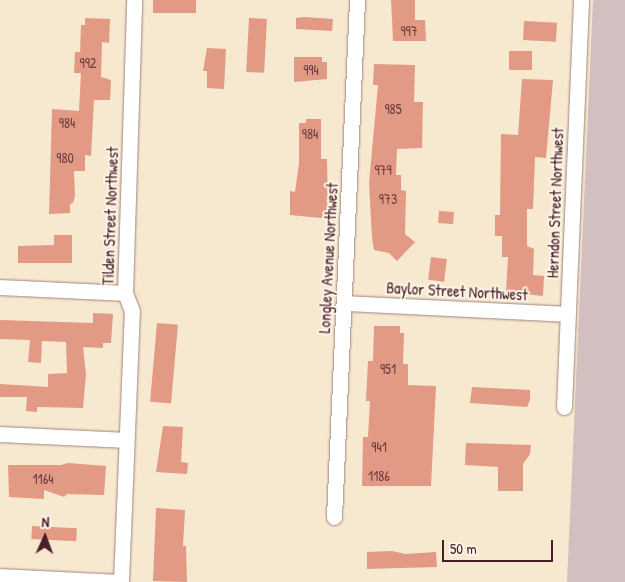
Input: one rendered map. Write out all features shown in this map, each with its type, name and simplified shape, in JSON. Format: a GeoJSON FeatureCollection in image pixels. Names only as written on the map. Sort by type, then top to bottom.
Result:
{"type":"FeatureCollection","features":[{"type":"Feature","properties":{"kind":"street","name":"Tilden Street Northwest"},"geometry":{"type":"LineString","coordinates":[[119,582],[132,312],[125,293],[134,0]]}},
{"type":"Feature","properties":{"kind":"street","name":"Longley Avenue Northwest"},"geometry":{"type":"LineString","coordinates":[[334,517],[357,0]]}},
{"type":"Feature","properties":{"kind":"street","name":"Herndon Street Northwest"},"geometry":{"type":"LineString","coordinates":[[564,407],[581,0]]}},
{"type":"Feature","properties":{"kind":"street"},"geometry":{"type":"LineString","coordinates":[[0,287],[125,293]]}},
{"type":"Feature","properties":{"kind":"street","name":"Baylor Street Northwest"},"geometry":{"type":"LineString","coordinates":[[344,304],[568,314]]}},
{"type":"Feature","properties":{"kind":"street"},"geometry":{"type":"LineString","coordinates":[[0,434],[126,440]]}},
{"type":"Feature","properties":{"kind":"street"},"geometry":{"type":"LineString","coordinates":[[0,576],[119,582]]}},
{"type":"Feature","properties":{"kind":"shaded area"},"geometry":{"type":"Polygon","coordinates":[[[593,0],[625,0],[625,582],[567,582],[593,0]]]}},
{"type":"Feature","properties":{"kind":"building"},"geometry":{"type":"Polygon","coordinates":[[[153,0],[196,0],[196,13],[153,13],[153,0]]]}},
{"type":"Feature","properties":{"kind":"building"},"geometry":{"type":"Polygon","coordinates":[[[391,0],[415,0],[415,20],[425,20],[426,41],[393,41],[391,0]]]}},
{"type":"Feature","properties":{"kind":"building"},"geometry":{"type":"Polygon","coordinates":[[[85,18],[110,19],[109,43],[102,42],[101,77],[111,80],[110,100],[94,100],[91,156],[85,155],[85,171],[74,171],[75,196],[73,203],[70,204],[70,213],[49,214],[52,109],[79,111],[81,73],[74,73],[75,52],[80,52],[81,25],[85,25],[85,18]]]}},
{"type":"Feature","properties":{"kind":"building"},"geometry":{"type":"Polygon","coordinates":[[[249,18],[267,19],[264,73],[246,72],[249,18]]]}},
{"type":"Feature","properties":{"kind":"building"},"geometry":{"type":"Polygon","coordinates":[[[296,18],[333,19],[332,31],[296,29],[296,18]]]}},
{"type":"Feature","properties":{"kind":"building"},"geometry":{"type":"Polygon","coordinates":[[[524,21],[557,23],[556,42],[523,40],[524,21]]]}},
{"type":"Feature","properties":{"kind":"building"},"geometry":{"type":"Polygon","coordinates":[[[207,48],[226,49],[224,89],[207,88],[207,71],[203,71],[207,48]]]}},
{"type":"Feature","properties":{"kind":"building"},"geometry":{"type":"Polygon","coordinates":[[[509,51],[532,51],[532,70],[509,70],[509,51]]]}},
{"type":"Feature","properties":{"kind":"building"},"geometry":{"type":"Polygon","coordinates":[[[294,57],[322,57],[322,62],[327,62],[327,79],[294,82],[294,57]]]}},
{"type":"Feature","properties":{"kind":"building"},"geometry":{"type":"Polygon","coordinates":[[[374,64],[415,65],[414,102],[423,102],[422,148],[397,149],[396,175],[401,175],[401,190],[406,191],[405,234],[415,242],[397,261],[389,253],[374,250],[372,238],[369,183],[378,85],[373,85],[374,64]]]}},
{"type":"Feature","properties":{"kind":"building"},"geometry":{"type":"Polygon","coordinates":[[[522,79],[553,80],[546,158],[535,157],[533,209],[527,209],[527,246],[534,249],[533,275],[544,276],[543,296],[506,292],[508,257],[502,257],[502,236],[495,236],[495,215],[500,215],[501,134],[518,135],[522,79]]]}},
{"type":"Feature","properties":{"kind":"building"},"geometry":{"type":"Polygon","coordinates":[[[306,119],[321,119],[321,159],[327,159],[328,216],[321,218],[290,215],[290,191],[295,192],[299,163],[299,123],[306,123],[306,119]]]}},
{"type":"Feature","properties":{"kind":"building"},"geometry":{"type":"Polygon","coordinates":[[[439,211],[454,212],[453,224],[438,223],[439,211]]]}},
{"type":"Feature","properties":{"kind":"building"},"geometry":{"type":"Polygon","coordinates":[[[54,235],[72,235],[72,263],[18,263],[18,246],[54,245],[54,235]]]}},
{"type":"Feature","properties":{"kind":"building"},"geometry":{"type":"Polygon","coordinates":[[[431,257],[447,259],[444,282],[428,280],[431,257]]]}},
{"type":"Feature","properties":{"kind":"building"},"geometry":{"type":"Polygon","coordinates":[[[93,313],[113,314],[111,343],[103,343],[103,348],[83,347],[86,374],[83,408],[37,407],[37,412],[26,411],[27,397],[0,397],[0,384],[48,387],[48,374],[67,373],[66,342],[42,341],[41,363],[28,362],[30,340],[0,339],[0,320],[93,323],[93,313]]]}},
{"type":"Feature","properties":{"kind":"building"},"geometry":{"type":"Polygon","coordinates":[[[157,323],[178,325],[171,404],[150,402],[157,323]]]}},
{"type":"Feature","properties":{"kind":"building"},"geometry":{"type":"Polygon","coordinates":[[[374,326],[400,326],[400,333],[404,333],[403,364],[408,364],[408,385],[436,386],[431,486],[362,486],[363,437],[368,437],[370,401],[366,401],[368,361],[373,361],[374,326]]]}},
{"type":"Feature","properties":{"kind":"building"},"geometry":{"type":"Polygon","coordinates":[[[472,387],[530,390],[530,400],[527,407],[470,403],[472,387]]]}},
{"type":"Feature","properties":{"kind":"building"},"geometry":{"type":"Polygon","coordinates":[[[163,426],[183,427],[181,462],[188,463],[187,474],[156,472],[163,426]]]}},
{"type":"Feature","properties":{"kind":"building"},"geometry":{"type":"Polygon","coordinates":[[[466,443],[531,445],[530,454],[523,464],[523,491],[498,491],[498,467],[465,465],[466,443]]]}},
{"type":"Feature","properties":{"kind":"building"},"geometry":{"type":"Polygon","coordinates":[[[68,463],[106,466],[104,495],[67,494],[64,497],[44,490],[44,499],[9,497],[8,465],[61,465],[68,463]]]}},
{"type":"Feature","properties":{"kind":"building"},"geometry":{"type":"Polygon","coordinates":[[[156,508],[185,510],[183,546],[186,546],[187,582],[153,581],[156,508]]]}},
{"type":"Feature","properties":{"kind":"building"},"geometry":{"type":"Polygon","coordinates":[[[32,526],[77,528],[76,541],[31,539],[32,526]]]}},
{"type":"Feature","properties":{"kind":"building"},"geometry":{"type":"Polygon","coordinates":[[[392,551],[405,554],[436,552],[437,567],[367,569],[367,552],[392,551]]]}}]}
